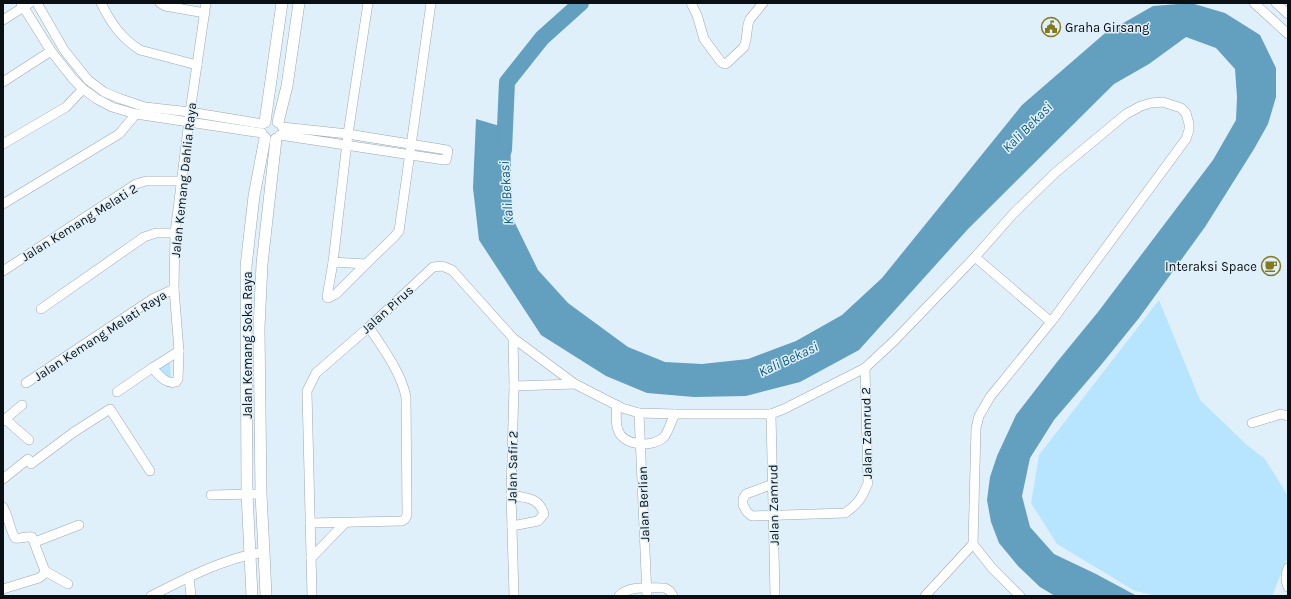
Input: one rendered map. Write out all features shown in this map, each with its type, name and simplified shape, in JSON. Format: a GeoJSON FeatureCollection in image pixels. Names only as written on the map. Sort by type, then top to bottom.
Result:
{"type":"FeatureCollection","features":[{"type":"Feature","properties":{"kind":"street"},"geometry":{"type":"LineString","coordinates":[[3,20],[25,4],[51,51],[73,79],[83,89],[112,107],[136,114],[189,122],[271,130],[348,134],[447,150],[446,160],[410,156],[347,145],[271,130],[190,112],[145,107],[121,100],[104,92],[88,80],[64,50],[37,3]]}},
{"type":"Feature","properties":{"kind":"street"},"geometry":{"type":"LineString","coordinates":[[101,3],[109,19],[121,35],[140,50],[197,65]]}},
{"type":"Feature","properties":{"kind":"street"},"geometry":{"type":"LineString","coordinates":[[160,3],[165,6],[204,13]]}},
{"type":"Feature","properties":{"kind":"street","name":"Jalan Kemang Dahlia Raya"},"geometry":{"type":"LineString","coordinates":[[152,368],[166,382],[176,382],[179,376],[174,289],[175,233],[190,112],[206,3]]}},
{"type":"Feature","properties":{"kind":"street","name":"Jalan Kemang Soka Raya"},"geometry":{"type":"LineString","coordinates":[[266,596],[260,494],[259,328],[271,130],[282,3]]}},
{"type":"Feature","properties":{"kind":"street","name":"Jalan Kemang Soka Raya"},"geometry":{"type":"LineString","coordinates":[[252,596],[247,494],[246,266],[254,196],[271,130],[287,86],[299,3]]}},
{"type":"Feature","properties":{"kind":"street"},"geometry":{"type":"LineString","coordinates":[[368,3],[348,134],[328,298],[336,294],[394,237],[398,231],[431,3]]}},
{"type":"Feature","properties":{"kind":"street"},"geometry":{"type":"LineString","coordinates":[[691,3],[697,15],[704,39],[724,64],[744,47],[750,19],[763,3]]}},
{"type":"Feature","properties":{"kind":"street"},"geometry":{"type":"LineString","coordinates":[[1254,3],[1288,34]]}},
{"type":"Feature","properties":{"kind":"street"},"geometry":{"type":"LineString","coordinates":[[1270,18],[1282,8]]}},
{"type":"Feature","properties":{"kind":"street"},"geometry":{"type":"LineString","coordinates":[[3,82],[51,51]]}},
{"type":"Feature","properties":{"kind":"street"},"geometry":{"type":"LineString","coordinates":[[3,144],[66,107],[83,89]]}},
{"type":"Feature","properties":{"kind":"street"},"geometry":{"type":"LineString","coordinates":[[771,414],[784,409],[865,368],[895,340],[976,257],[1013,214],[1055,173],[1126,114],[1141,106],[1151,103],[1163,102],[1181,108],[1186,113],[1189,124],[1186,139],[1051,322],[990,397],[979,416],[976,428],[973,544],[992,568],[1020,596]]}},
{"type":"Feature","properties":{"kind":"street"},"geometry":{"type":"LineString","coordinates":[[3,204],[119,134],[136,114]]}},
{"type":"Feature","properties":{"kind":"street","name":"Jalan Kemang Melati 2"},"geometry":{"type":"LineString","coordinates":[[3,270],[136,184],[146,181],[181,181]]}},
{"type":"Feature","properties":{"kind":"street"},"geometry":{"type":"LineString","coordinates":[[42,309],[144,237],[156,232],[175,233]]}},
{"type":"Feature","properties":{"kind":"street"},"geometry":{"type":"LineString","coordinates":[[976,257],[1051,322]]}},
{"type":"Feature","properties":{"kind":"street"},"geometry":{"type":"LineString","coordinates":[[333,262],[366,264]]}},
{"type":"Feature","properties":{"kind":"street","name":"Jalan Pirus"},"geometry":{"type":"LineString","coordinates":[[312,596],[307,391],[316,373],[369,327],[433,267],[442,266],[452,270],[513,338],[574,384],[616,405],[639,412],[675,414],[771,414]]}},
{"type":"Feature","properties":{"kind":"street","name":"Jalan Kemang Melati Raya"},"geometry":{"type":"LineString","coordinates":[[26,383],[154,298],[174,289]]}},
{"type":"Feature","properties":{"kind":"street"},"geometry":{"type":"LineString","coordinates":[[310,523],[402,522],[407,515],[406,397],[404,387],[396,370],[369,327]]}},
{"type":"Feature","properties":{"kind":"street","name":"Jalan Safir 2"},"geometry":{"type":"LineString","coordinates":[[512,594],[511,495],[514,386],[513,338]]}},
{"type":"Feature","properties":{"kind":"street"},"geometry":{"type":"LineString","coordinates":[[117,392],[178,352]]}},
{"type":"Feature","properties":{"kind":"street","name":"Jalan Zamrud 2"},"geometry":{"type":"LineString","coordinates":[[773,484],[746,494],[742,502],[747,512],[752,516],[845,514],[855,506],[863,496],[868,483],[865,368]]}},
{"type":"Feature","properties":{"kind":"street"},"geometry":{"type":"LineString","coordinates":[[514,386],[574,384]]}},
{"type":"Feature","properties":{"kind":"street"},"geometry":{"type":"LineString","coordinates":[[22,405],[4,420],[29,440]]}},
{"type":"Feature","properties":{"kind":"street"},"geometry":{"type":"LineString","coordinates":[[616,405],[618,430],[622,438],[629,442],[641,444],[657,441],[663,437],[675,414]]}},
{"type":"Feature","properties":{"kind":"street"},"geometry":{"type":"LineString","coordinates":[[3,479],[28,459],[31,464],[74,432],[110,409],[150,471]]}},
{"type":"Feature","properties":{"kind":"street","name":"Jalan Berlian"},"geometry":{"type":"LineString","coordinates":[[639,412],[647,592]]}},
{"type":"Feature","properties":{"kind":"street","name":"Jalan Zamrud"},"geometry":{"type":"LineString","coordinates":[[771,414],[775,596]]}},
{"type":"Feature","properties":{"kind":"street"},"geometry":{"type":"LineString","coordinates":[[1252,423],[1281,414],[1288,416]]}},
{"type":"Feature","properties":{"kind":"street"},"geometry":{"type":"LineString","coordinates":[[211,495],[260,494]]}},
{"type":"Feature","properties":{"kind":"street"},"geometry":{"type":"LineString","coordinates":[[511,495],[535,500],[539,504],[544,514],[538,521],[512,526]]}},
{"type":"Feature","properties":{"kind":"street"},"geometry":{"type":"LineString","coordinates":[[3,507],[8,518],[6,528],[15,538],[19,539],[28,536],[32,537],[46,571],[68,584]]}},
{"type":"Feature","properties":{"kind":"street"},"geometry":{"type":"LineString","coordinates":[[311,558],[345,523]]}},
{"type":"Feature","properties":{"kind":"street"},"geometry":{"type":"LineString","coordinates":[[35,542],[79,525]]}},
{"type":"Feature","properties":{"kind":"street"},"geometry":{"type":"LineString","coordinates":[[926,596],[973,544]]}},
{"type":"Feature","properties":{"kind":"street"},"geometry":{"type":"LineString","coordinates":[[151,596],[189,577],[242,556],[264,552]]}},
{"type":"Feature","properties":{"kind":"street"},"geometry":{"type":"LineString","coordinates":[[1288,568],[1286,574],[1288,586]]}},
{"type":"Feature","properties":{"kind":"street"},"geometry":{"type":"LineString","coordinates":[[3,589],[39,578],[46,571]]}},
{"type":"Feature","properties":{"kind":"street"},"geometry":{"type":"LineString","coordinates":[[189,577],[191,596]]}},
{"type":"Feature","properties":{"kind":"street"},"geometry":{"type":"LineString","coordinates":[[619,596],[623,592],[630,590],[647,592],[665,588],[670,591],[673,596]]}},
{"type":"Feature","properties":{"kind":"shaded area"},"geometry":{"type":"Polygon","coordinates":[[[1159,300],[1200,400],[1248,446],[1265,459],[1288,496],[1287,558],[1273,594],[1274,596],[1158,596],[1135,591],[1057,544],[1031,503],[1039,455],[1159,300]]]}},
{"type":"Feature","properties":{"kind":"shaded area"},"geometry":{"type":"Polygon","coordinates":[[[170,362],[171,381],[159,368],[170,362]]]}},
{"type":"Feature","properties":{"kind":"water"},"geometry":{"type":"Polygon","coordinates":[[[1191,3],[1225,13],[1260,35],[1276,68],[1276,97],[1268,124],[1205,227],[1139,318],[1054,420],[1030,458],[1022,496],[1030,527],[1054,554],[1137,596],[1055,596],[1040,587],[1018,566],[999,543],[991,522],[987,500],[990,477],[997,456],[1016,415],[1098,312],[1213,160],[1236,120],[1237,97],[1235,69],[1216,48],[1186,37],[1149,64],[1114,84],[968,229],[859,350],[800,382],[746,396],[694,397],[647,393],[606,376],[541,335],[479,240],[473,188],[476,119],[510,129],[512,217],[538,270],[568,303],[628,347],[665,362],[702,364],[748,359],[796,341],[842,315],[882,278],[1022,105],[1104,34],[1153,6],[1191,3]]]}},
{"type":"Feature","properties":{"kind":"waterway","name":"Kali Bekasi"},"geometry":{"type":"LineString","coordinates":[[504,150],[507,82],[542,38],[581,3]]}},
{"type":"Feature","properties":{"kind":"place","name":"Graha Girsang"},"geometry":{"type":"Point","coordinates":[1051,27]}},
{"type":"Feature","properties":{"kind":"place","name":"Interaksi Space"},"geometry":{"type":"Point","coordinates":[1271,266]}}]}
